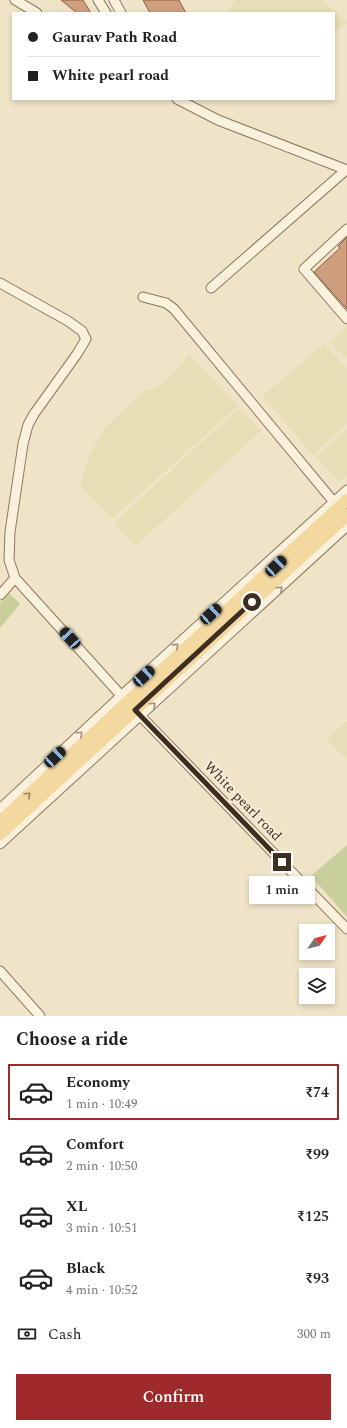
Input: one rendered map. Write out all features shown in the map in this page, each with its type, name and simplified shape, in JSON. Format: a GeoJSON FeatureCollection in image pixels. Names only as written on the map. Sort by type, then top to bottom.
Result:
{"type":"FeatureCollection","features":[{"type":"Feature","properties":{"kind":"main road"},"geometry":{"type":"LineString","coordinates":[[0,822],[131,706],[344,512]]}},
{"type":"Feature","properties":{"kind":"main road"},"geometry":{"type":"LineString","coordinates":[[0,834],[131,706]]}},
{"type":"Feature","properties":{"kind":"street"},"geometry":{"type":"LineString","coordinates":[[15,0],[35,12]]}},
{"type":"Feature","properties":{"kind":"street"},"geometry":{"type":"LineString","coordinates":[[98,0],[105,12]]}},
{"type":"Feature","properties":{"kind":"street"},"geometry":{"type":"LineString","coordinates":[[114,0],[120,12]]}},
{"type":"Feature","properties":{"kind":"street"},"geometry":{"type":"LineString","coordinates":[[179,100],[218,120],[346,170],[211,288]]}},
{"type":"Feature","properties":{"kind":"street"},"geometry":{"type":"LineString","coordinates":[[347,229],[304,269],[347,320]]}},
{"type":"Feature","properties":{"kind":"street"},"geometry":{"type":"LineString","coordinates":[[0,283],[82,330],[86,339],[28,425],[23,444],[10,532],[9,560],[15,578],[0,595]]}},
{"type":"Feature","properties":{"kind":"street"},"geometry":{"type":"LineString","coordinates":[[143,297],[166,302],[174,309],[344,512]]}},
{"type":"Feature","properties":{"kind":"street"},"geometry":{"type":"LineString","coordinates":[[0,809],[131,706],[344,512],[347,490]]}},
{"type":"Feature","properties":{"kind":"street","name":"White pearl road"},"geometry":{"type":"LineString","coordinates":[[15,578],[131,706],[347,929]]}},
{"type":"Feature","properties":{"kind":"street"},"geometry":{"type":"LineString","coordinates":[[0,844],[131,706]]}},
{"type":"Feature","properties":{"kind":"street"},"geometry":{"type":"LineString","coordinates":[[0,971],[40,1016]]}},
{"type":"Feature","properties":{"kind":"shaded area"},"geometry":{"type":"Polygon","coordinates":[[[235,0],[322,0],[347,22],[335,32],[335,12],[229,12],[235,0]]]}},
{"type":"Feature","properties":{"kind":"shaded area"},"geometry":{"type":"Polygon","coordinates":[[[347,326],[347,360],[330,342],[347,326]]]}},
{"type":"Feature","properties":{"kind":"shaded area"},"geometry":{"type":"Polygon","coordinates":[[[324,344],[347,369],[347,423],[313,455],[262,396],[324,344]]]}},
{"type":"Feature","properties":{"kind":"shaded area"},"geometry":{"type":"Polygon","coordinates":[[[188,353],[238,406],[113,518],[80,486],[90,454],[104,428],[144,391],[153,389],[165,382],[181,366],[188,353]]]}},
{"type":"Feature","properties":{"kind":"shaded area"},"geometry":{"type":"Polygon","coordinates":[[[240,407],[261,431],[136,546],[114,523],[240,407]]]}},
{"type":"Feature","properties":{"kind":"shaded area"},"geometry":{"type":"Polygon","coordinates":[[[347,429],[347,475],[340,482],[316,457],[347,429]]]}},
{"type":"Feature","properties":{"kind":"shaded area"},"geometry":{"type":"Polygon","coordinates":[[[347,721],[347,760],[327,739],[347,721]]]}},
{"type":"Feature","properties":{"kind":"green space"},"geometry":{"type":"Polygon","coordinates":[[[9,593],[20,604],[0,628],[0,604],[9,593]]]}},
{"type":"Feature","properties":{"kind":"green space"},"geometry":{"type":"Polygon","coordinates":[[[347,845],[347,917],[311,876],[347,845]]]}},
{"type":"Feature","properties":{"kind":"building"},"geometry":{"type":"Polygon","coordinates":[[[61,0],[83,0],[90,12],[76,12],[61,0]]]}},
{"type":"Feature","properties":{"kind":"building"},"geometry":{"type":"Polygon","coordinates":[[[143,0],[179,0],[185,12],[149,12],[143,0]]]}},
{"type":"Feature","properties":{"kind":"building"},"geometry":{"type":"Polygon","coordinates":[[[347,237],[347,309],[314,272],[340,248],[338,246],[347,237]]]}},
{"type":"Feature","properties":{"kind":"route"},"geometry":{"type":"LineString","coordinates":[[252,602],[135,710],[282,862]]}}]}
